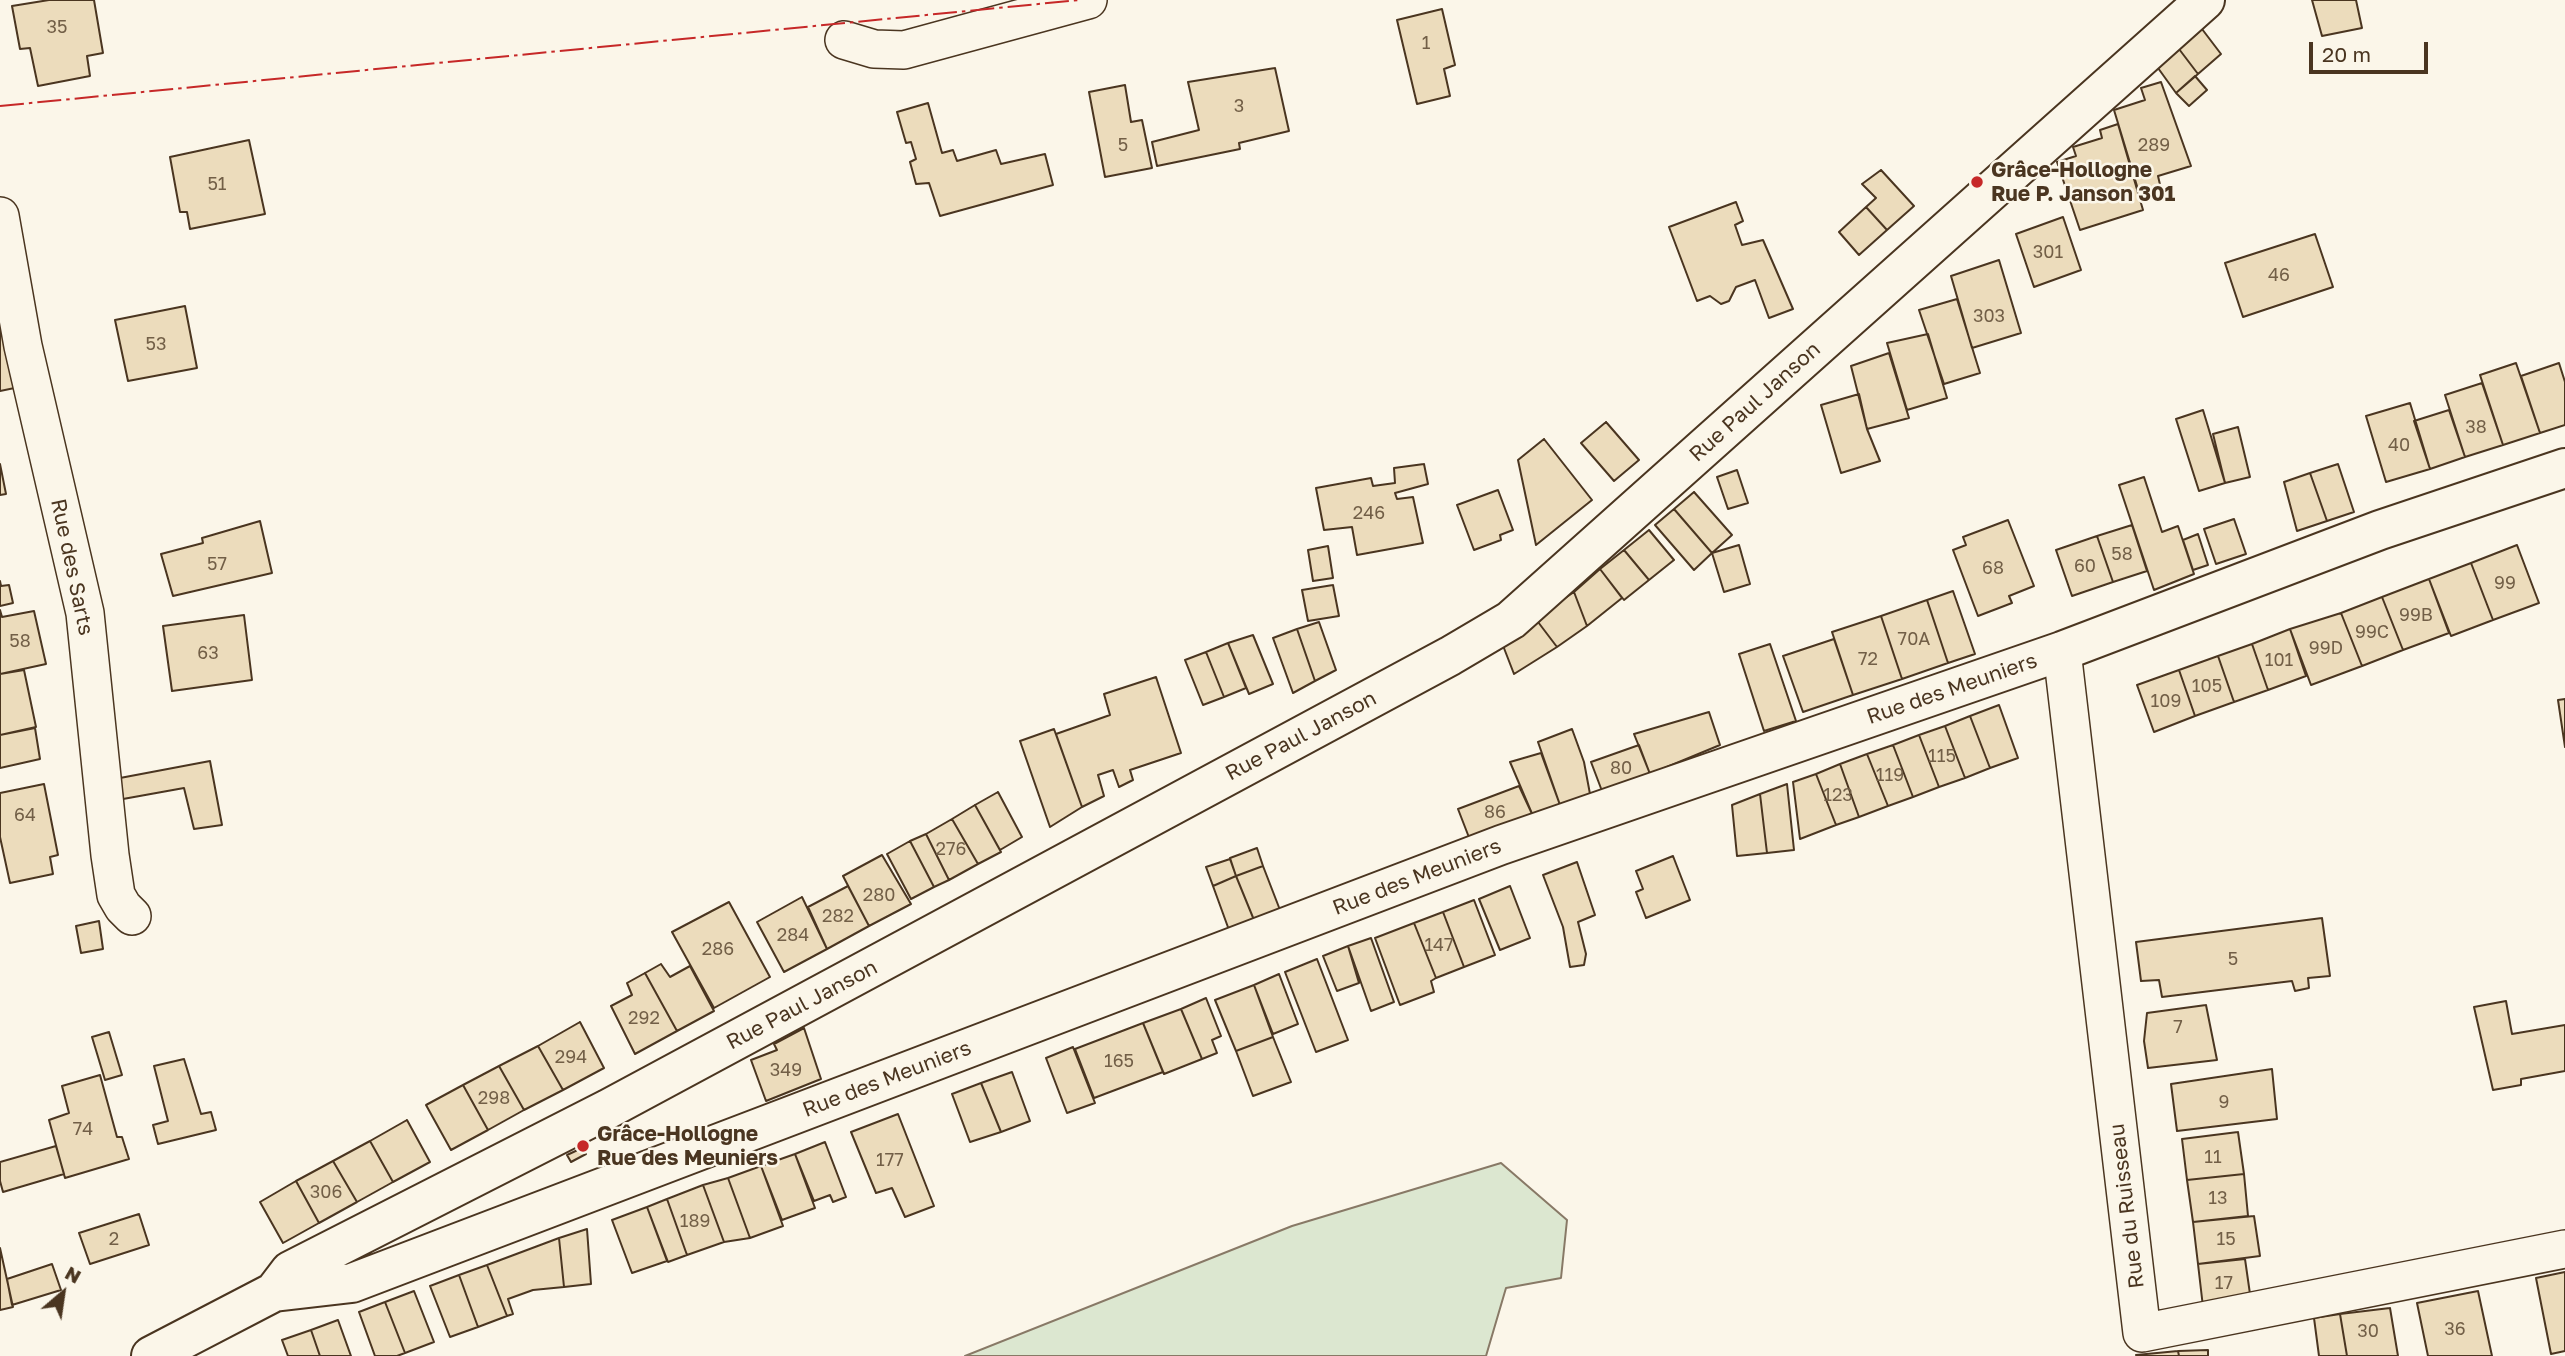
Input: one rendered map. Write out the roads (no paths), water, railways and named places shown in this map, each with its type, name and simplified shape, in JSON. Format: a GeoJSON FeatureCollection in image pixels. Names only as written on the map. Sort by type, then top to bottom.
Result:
{"type":"FeatureCollection","features":[{"type":"Feature","properties":{"kind":"street"},"geometry":{"type":"LineString","coordinates":[[844,40],[874,49],[904,50],[1088,0]]}},
{"type":"Feature","properties":{"kind":"street","name":"Rue Paul Janson"},"geometry":{"type":"LineString","coordinates":[[274,1292],[290,1271],[620,1102],[1438,663],[1511,620],[2204,0]]}},
{"type":"Feature","properties":{"kind":"street","name":"Rue des Sarts"},"geometry":{"type":"LineString","coordinates":[[0,216],[23,346],[85,613],[116,895],[123,908],[132,916]]}},
{"type":"Feature","properties":{"kind":"street","name":"Rue des Meuniers"},"geometry":{"type":"LineString","coordinates":[[274,1292],[352,1283],[1501,845],[2062,651],[2380,530],[2565,468]]}},
{"type":"Feature","properties":{"kind":"street","name":"Rue du Ruisseau"},"geometry":{"type":"LineString","coordinates":[[2062,651],[2142,1333],[2565,1250]]}},
{"type":"Feature","properties":{"kind":"street"},"geometry":{"type":"LineString","coordinates":[[151,1356],[274,1292]]}},
{"type":"Feature","properties":{"kind":"place","name":"Grâce-Hollogne Rue P. Janson 301"},"geometry":{"type":"Point","coordinates":[1977,182]}},
{"type":"Feature","properties":{"kind":"place","name":"Grâce-Hollogne Rue des Meuniers"},"geometry":{"type":"Point","coordinates":[583,1146]}}]}
